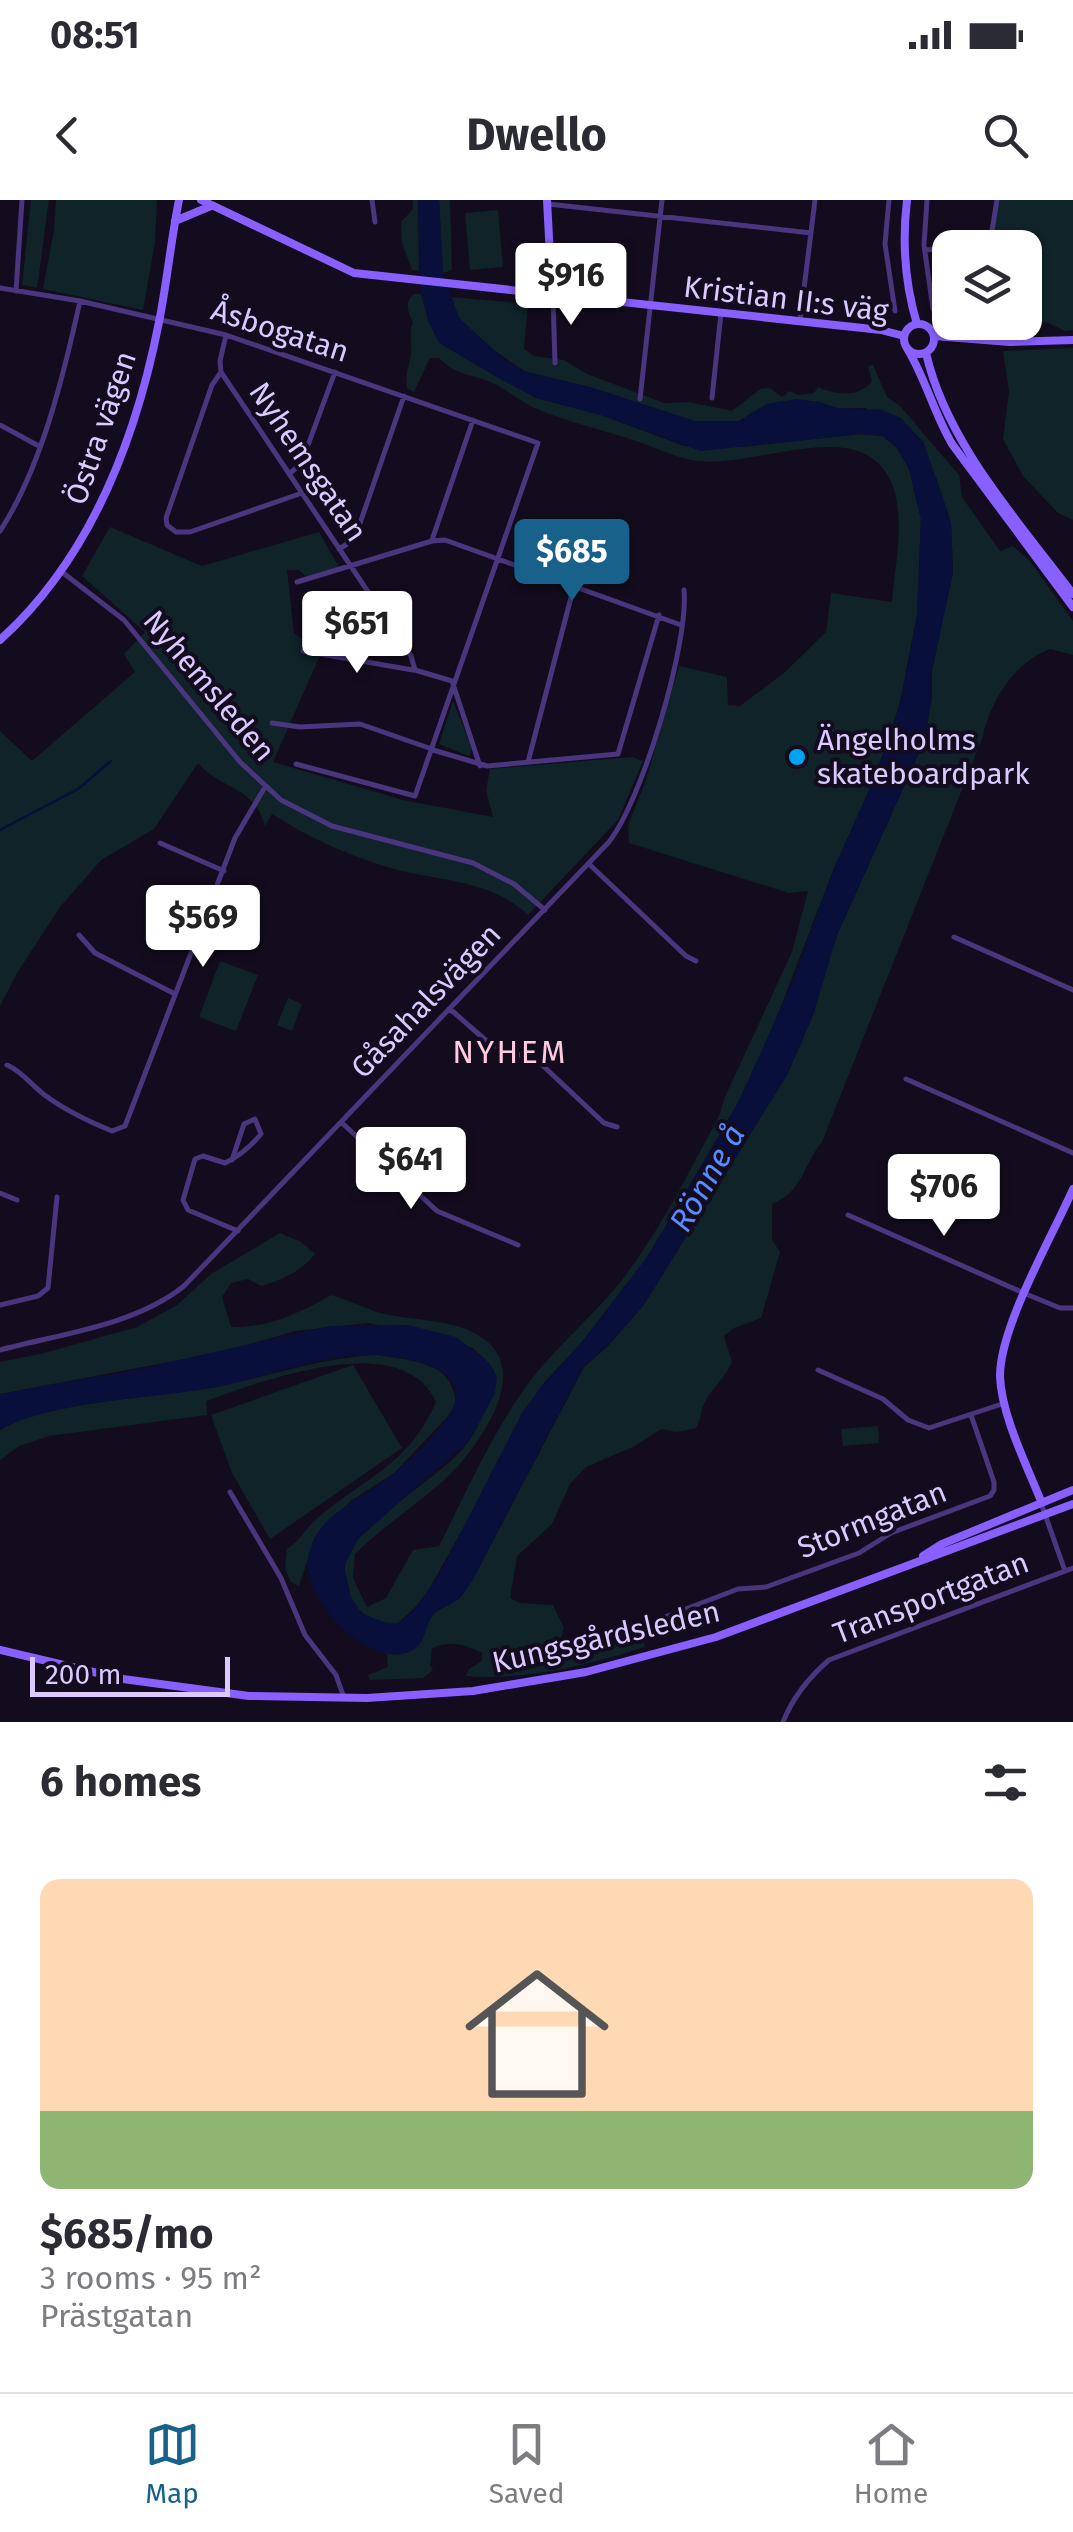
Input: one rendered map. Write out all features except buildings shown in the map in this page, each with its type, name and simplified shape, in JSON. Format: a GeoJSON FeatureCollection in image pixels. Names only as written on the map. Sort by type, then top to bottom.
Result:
{"type":"FeatureCollection","features":[{"type":"Feature","properties":{"kind":"main road","name":"Östra vägen"},"geometry":{"type":"LineString","coordinates":[[0,640],[62,572],[93,521],[110,481],[142,393],[160,319],[178,200]]}},
{"type":"Feature","properties":{"kind":"main road","name":"Kristian II:s väg"},"geometry":{"type":"LineString","coordinates":[[201,200],[354,273],[882,330],[904,336]]}},
{"type":"Feature","properties":{"kind":"main road"},"geometry":{"type":"LineString","coordinates":[[907,200],[906,272],[917,324]]}},
{"type":"Feature","properties":{"kind":"main road"},"geometry":{"type":"LineString","coordinates":[[548,202],[552,294]]}},
{"type":"Feature","properties":{"kind":"main road"},"geometry":{"type":"LineString","coordinates":[[175,221],[212,206]]}},
{"type":"Feature","properties":{"kind":"main road"},"geometry":{"type":"LineString","coordinates":[[932,333],[928,327],[917,324],[907,329],[904,336],[938,419],[952,444],[1073,607]]}},
{"type":"Feature","properties":{"kind":"main road"},"geometry":{"type":"LineString","coordinates":[[908,350],[926,352],[932,348],[933,340]]}},
{"type":"Feature","properties":{"kind":"main road"},"geometry":{"type":"LineString","coordinates":[[985,340],[1073,340]]}},
{"type":"Feature","properties":{"kind":"main road"},"geometry":{"type":"LineString","coordinates":[[926,352],[938,396],[962,444],[1073,594]]}},
{"type":"Feature","properties":{"kind":"main road"},"geometry":{"type":"LineString","coordinates":[[1040,1502],[1000,1380],[1002,1360],[1026,1294],[1073,1189]]}},
{"type":"Feature","properties":{"kind":"main road","name":"Kungsgårdsleden"},"geometry":{"type":"LineString","coordinates":[[915,1560],[942,1544],[1073,1490]]}},
{"type":"Feature","properties":{"kind":"main road","name":"Kungsgårdsleden"},"geometry":{"type":"LineString","coordinates":[[0,1650],[123,1680],[248,1696],[367,1698],[472,1691],[586,1672],[716,1637],[1073,1504]]}},
{"type":"Feature","properties":{"kind":"street"},"geometry":{"type":"LineString","coordinates":[[16,291],[22,200]]}},
{"type":"Feature","properties":{"kind":"street"},"geometry":{"type":"LineString","coordinates":[[372,200],[375,222]]}},
{"type":"Feature","properties":{"kind":"street"},"geometry":{"type":"LineString","coordinates":[[640,399],[662,200]]}},
{"type":"Feature","properties":{"kind":"street"},"geometry":{"type":"LineString","coordinates":[[800,322],[815,200]]}},
{"type":"Feature","properties":{"kind":"street"},"geometry":{"type":"LineString","coordinates":[[889,200],[885,244],[895,312]]}},
{"type":"Feature","properties":{"kind":"street"},"geometry":{"type":"LineString","coordinates":[[928,200],[925,250],[932,310]]}},
{"type":"Feature","properties":{"kind":"street"},"geometry":{"type":"LineString","coordinates":[[992,230],[997,200]]}},
{"type":"Feature","properties":{"kind":"street"},"geometry":{"type":"LineString","coordinates":[[548,202],[811,233]]}},
{"type":"Feature","properties":{"kind":"street"},"geometry":{"type":"LineString","coordinates":[[925,250],[932,249]]}},
{"type":"Feature","properties":{"kind":"street","name":"Åsbogatan"},"geometry":{"type":"LineString","coordinates":[[0,288],[226,335],[538,444],[496,559]]}},
{"type":"Feature","properties":{"kind":"street"},"geometry":{"type":"LineString","coordinates":[[552,294],[555,363]]}},
{"type":"Feature","properties":{"kind":"street"},"geometry":{"type":"LineString","coordinates":[[0,531],[18,502],[65,369],[80,302]]}},
{"type":"Feature","properties":{"kind":"street"},"geometry":{"type":"LineString","coordinates":[[712,398],[720,313]]}},
{"type":"Feature","properties":{"kind":"street"},"geometry":{"type":"LineString","coordinates":[[226,335],[221,372],[212,385],[166,518],[170,529],[190,532],[302,494]]}},
{"type":"Feature","properties":{"kind":"street","name":"Nyhemsgatan"},"geometry":{"type":"LineString","coordinates":[[221,372],[411,656],[414,670]]}},
{"type":"Feature","properties":{"kind":"street"},"geometry":{"type":"LineString","coordinates":[[289,474],[301,464],[335,372]]}},
{"type":"Feature","properties":{"kind":"street"},"geometry":{"type":"LineString","coordinates":[[339,549],[352,542],[357,532],[404,396]]}},
{"type":"Feature","properties":{"kind":"street"},"geometry":{"type":"LineString","coordinates":[[432,541],[473,420]]}},
{"type":"Feature","properties":{"kind":"street"},"geometry":{"type":"LineString","coordinates":[[0,425],[38,446]]}},
{"type":"Feature","properties":{"kind":"street"},"geometry":{"type":"LineString","coordinates":[[296,582],[445,540],[681,625]]}},
{"type":"Feature","properties":{"kind":"street"},"geometry":{"type":"LineString","coordinates":[[296,764],[415,796],[496,559]]}},
{"type":"Feature","properties":{"kind":"street","name":"Nyhemsleden"},"geometry":{"type":"LineString","coordinates":[[62,572],[124,620],[240,762],[292,808],[332,826],[473,863],[514,884],[545,910]]}},
{"type":"Feature","properties":{"kind":"street"},"geometry":{"type":"LineString","coordinates":[[528,762],[574,586]]}},
{"type":"Feature","properties":{"kind":"street","name":"Gåsahalsvägen"},"geometry":{"type":"LineString","coordinates":[[0,1350],[119,1318],[162,1301],[184,1286],[616,834],[632,808],[670,681],[684,590]]}},
{"type":"Feature","properties":{"kind":"street"},"geometry":{"type":"LineString","coordinates":[[272,723],[300,728],[360,724],[480,766],[618,754],[659,615]]}},
{"type":"Feature","properties":{"kind":"street"},"geometry":{"type":"LineString","coordinates":[[303,651],[414,670],[452,682]]}},
{"type":"Feature","properties":{"kind":"street"},"geometry":{"type":"LineString","coordinates":[[452,682],[480,766]]}},
{"type":"Feature","properties":{"kind":"street"},"geometry":{"type":"LineString","coordinates":[[7,1066],[18,1070],[56,1102],[110,1130],[120,1130],[128,1120],[238,831],[266,787]]}},
{"type":"Feature","properties":{"kind":"street"},"geometry":{"type":"LineString","coordinates":[[160,843],[170,844],[224,871]]}},
{"type":"Feature","properties":{"kind":"street"},"geometry":{"type":"LineString","coordinates":[[589,864],[686,956],[696,960]]}},
{"type":"Feature","properties":{"kind":"street"},"geometry":{"type":"LineString","coordinates":[[79,936],[95,953],[175,994]]}},
{"type":"Feature","properties":{"kind":"street"},"geometry":{"type":"LineString","coordinates":[[954,936],[1073,990]]}},
{"type":"Feature","properties":{"kind":"street"},"geometry":{"type":"LineString","coordinates":[[450,1009],[490,1044],[540,1062],[604,1123],[617,1127]]}},
{"type":"Feature","properties":{"kind":"street"},"geometry":{"type":"LineString","coordinates":[[906,1078],[1073,1153]]}},
{"type":"Feature","properties":{"kind":"street"},"geometry":{"type":"LineString","coordinates":[[192,1165],[202,1156],[224,1163],[232,1160],[260,1135],[256,1120],[245,1123],[232,1160]]}},
{"type":"Feature","properties":{"kind":"street"},"geometry":{"type":"LineString","coordinates":[[341,1122],[436,1211],[518,1245]]}},
{"type":"Feature","properties":{"kind":"street"},"geometry":{"type":"LineString","coordinates":[[191,1153],[192,1165],[182,1196],[185,1207],[238,1231]]}},
{"type":"Feature","properties":{"kind":"street"},"geometry":{"type":"LineString","coordinates":[[0,1192],[17,1200]]}},
{"type":"Feature","properties":{"kind":"street"},"geometry":{"type":"LineString","coordinates":[[0,1305],[38,1296],[48,1288],[57,1197]]}},
{"type":"Feature","properties":{"kind":"street"},"geometry":{"type":"LineString","coordinates":[[848,1216],[1060,1308],[1073,1308]]}},
{"type":"Feature","properties":{"kind":"street"},"geometry":{"type":"LineString","coordinates":[[818,1370],[883,1399],[908,1420],[926,1427],[938,1428],[1006,1402]]}},
{"type":"Feature","properties":{"kind":"street","name":"Stormgatan"},"geometry":{"type":"LineString","coordinates":[[688,1608],[682,1623],[669,1628],[662,1626],[663,1618],[688,1608],[743,1588],[763,1588],[803,1574],[867,1550],[891,1533],[988,1497],[994,1482],[971,1415]]}},
{"type":"Feature","properties":{"kind":"street"},"geometry":{"type":"LineString","coordinates":[[230,1492],[281,1578],[305,1635],[336,1675],[342,1696]]}},
{"type":"Feature","properties":{"kind":"street","name":"Transportgatan"},"geometry":{"type":"LineString","coordinates":[[1040,1502],[1065,1570]]}},
{"type":"Feature","properties":{"kind":"street","name":"Transportgatan"},"geometry":{"type":"LineString","coordinates":[[783,1722],[795,1697],[829,1660],[1073,1568]]}},
{"type":"Feature","properties":{"kind":"green space"},"geometry":{"type":"Polygon","coordinates":[[[31,200],[49,200],[37,288],[22,285],[31,200]]]}},
{"type":"Feature","properties":{"kind":"green space"},"geometry":{"type":"Polygon","coordinates":[[[56,200],[157,200],[155,242],[143,310],[43,289],[56,200]]]}},
{"type":"Feature","properties":{"kind":"green space"},"geometry":{"type":"Polygon","coordinates":[[[413,200],[418,200],[419,271],[412,270],[402,243],[401,222],[413,209],[413,200]]]}},
{"type":"Feature","properties":{"kind":"green space"},"geometry":{"type":"Polygon","coordinates":[[[439,200],[450,200],[452,270],[443,273],[439,200]]]}},
{"type":"Feature","properties":{"kind":"green space"},"geometry":{"type":"Polygon","coordinates":[[[1000,200],[1073,200],[1073,330],[1042,322],[1042,230],[994,230],[1000,200]]]}},
{"type":"Feature","properties":{"kind":"green space"},"geometry":{"type":"Polygon","coordinates":[[[498,210],[503,267],[470,270],[465,213],[498,210]]]}},
{"type":"Feature","properties":{"kind":"green space"},"geometry":{"type":"Polygon","coordinates":[[[414,294],[421,294],[429,323],[536,398],[601,415],[684,446],[742,447],[861,434],[883,436],[897,448],[909,469],[921,519],[917,615],[899,707],[872,784],[834,868],[766,1045],[738,1103],[648,1256],[582,1342],[544,1383],[423,1600],[398,1623],[372,1619],[357,1607],[347,1585],[347,1557],[369,1526],[441,1470],[469,1441],[497,1378],[490,1364],[473,1348],[369,1323],[295,1331],[227,1351],[0,1394],[0,1362],[137,1327],[177,1305],[211,1274],[280,1233],[301,1242],[315,1254],[298,1270],[269,1284],[261,1286],[248,1279],[231,1283],[222,1297],[231,1327],[283,1318],[331,1295],[388,1315],[450,1324],[478,1335],[490,1344],[500,1360],[503,1378],[492,1417],[455,1469],[355,1554],[353,1578],[367,1607],[386,1598],[413,1550],[439,1546],[488,1448],[522,1392],[616,1288],[653,1234],[720,1114],[792,952],[808,891],[789,893],[629,843],[628,825],[645,783],[679,666],[727,677],[728,705],[740,706],[784,673],[826,632],[831,593],[892,602],[899,529],[895,492],[888,476],[877,462],[859,451],[814,448],[736,460],[691,460],[539,410],[492,383],[455,370],[439,358],[430,358],[414,392],[406,382],[413,322],[408,304],[414,294]]]}},
{"type":"Feature","properties":{"kind":"green space"},"geometry":{"type":"Polygon","coordinates":[[[451,297],[528,304],[524,349],[534,356],[564,360],[587,374],[664,403],[689,402],[732,411],[760,389],[770,388],[782,397],[789,391],[799,395],[814,393],[818,387],[853,393],[872,382],[868,366],[873,365],[887,397],[900,406],[959,475],[962,497],[1000,551],[1013,546],[1030,561],[1073,621],[1073,655],[1050,649],[1037,655],[1014,674],[997,698],[822,1142],[797,1185],[772,1204],[772,1240],[780,1252],[761,1318],[724,1336],[732,1362],[706,1399],[696,1428],[677,1432],[661,1429],[635,1446],[586,1467],[570,1484],[552,1524],[517,1556],[510,1598],[520,1603],[553,1605],[564,1628],[558,1648],[586,1651],[642,1634],[645,1647],[557,1670],[488,1677],[466,1676],[469,1669],[482,1661],[482,1653],[463,1645],[446,1644],[432,1648],[433,1670],[423,1678],[370,1680],[368,1675],[388,1667],[387,1653],[407,1653],[434,1613],[459,1599],[472,1581],[584,1367],[643,1306],[787,1075],[813,1015],[837,935],[924,742],[932,670],[953,572],[951,523],[936,477],[866,408],[837,408],[819,402],[767,404],[739,421],[694,421],[593,388],[524,371],[482,342],[459,318],[451,297]]]}},
{"type":"Feature","properties":{"kind":"green space"},"geometry":{"type":"Polygon","coordinates":[[[1073,348],[1073,520],[1058,513],[1023,476],[1003,439],[1009,391],[1003,351],[1073,348]]]}},
{"type":"Feature","properties":{"kind":"green space"},"geometry":{"type":"Polygon","coordinates":[[[110,527],[202,566],[319,532],[339,567],[309,579],[299,570],[287,570],[294,633],[321,653],[273,762],[403,800],[493,817],[486,790],[490,769],[632,757],[643,761],[618,820],[528,915],[513,903],[478,887],[354,856],[272,814],[265,826],[245,795],[198,763],[154,829],[101,860],[60,907],[0,1006],[0,731],[32,761],[135,672],[124,654],[145,632],[82,576],[110,527]]]}},
{"type":"Feature","properties":{"kind":"green space"},"geometry":{"type":"Polygon","coordinates":[[[453,701],[472,748],[469,756],[439,744],[453,701]]]}},
{"type":"Feature","properties":{"kind":"green space"},"geometry":{"type":"Polygon","coordinates":[[[220,961],[258,975],[236,1031],[199,1017],[220,961]]]}},
{"type":"Feature","properties":{"kind":"green space"},"geometry":{"type":"Polygon","coordinates":[[[288,998],[302,1004],[292,1031],[277,1025],[288,998]]]}},
{"type":"Feature","properties":{"kind":"green space"},"geometry":{"type":"Polygon","coordinates":[[[377,1355],[431,1366],[449,1381],[456,1408],[393,1474],[352,1500],[316,1535],[299,1586],[291,1582],[285,1569],[287,1549],[315,1520],[400,1455],[436,1402],[419,1380],[394,1367],[363,1363],[295,1373],[206,1401],[207,1415],[49,1436],[19,1446],[0,1460],[0,1430],[47,1412],[219,1386],[317,1363],[377,1355]]]}},
{"type":"Feature","properties":{"kind":"green space"},"geometry":{"type":"Polygon","coordinates":[[[353,1365],[402,1448],[270,1539],[232,1473],[211,1415],[353,1365]]]}},
{"type":"Feature","properties":{"kind":"green space"},"geometry":{"type":"Polygon","coordinates":[[[878,1426],[879,1443],[843,1446],[841,1429],[878,1426]]]}},
{"type":"Feature","properties":{"kind":"water","name":"Rönne å"},"geometry":{"type":"Polygon","coordinates":[[[418,200],[439,200],[443,273],[459,318],[506,361],[524,371],[593,388],[694,421],[739,421],[767,404],[796,399],[837,408],[882,410],[901,418],[924,443],[951,523],[953,572],[932,670],[924,742],[837,935],[813,1015],[787,1075],[643,1306],[607,1347],[583,1367],[466,1590],[435,1612],[415,1649],[393,1654],[358,1641],[342,1628],[317,1595],[308,1562],[318,1532],[329,1520],[394,1473],[443,1424],[451,1412],[456,1391],[445,1374],[424,1363],[399,1358],[339,1357],[222,1386],[48,1412],[0,1430],[0,1394],[135,1370],[330,1326],[408,1325],[456,1337],[490,1364],[497,1378],[495,1393],[469,1441],[358,1539],[344,1566],[351,1597],[361,1613],[386,1623],[398,1623],[410,1615],[439,1575],[522,1413],[648,1256],[738,1103],[792,983],[899,707],[917,615],[921,519],[909,469],[897,448],[883,436],[861,434],[701,451],[601,415],[536,398],[439,343],[421,294],[418,200]]]}},
{"type":"Feature","properties":{"kind":"waterway"},"geometry":{"type":"LineString","coordinates":[[0,830],[78,789],[111,761]]}},
{"type":"Feature","properties":{"kind":"place","name":"Ängelholms skateboardpark"},"geometry":{"type":"Point","coordinates":[797,757]}},
{"type":"Feature","properties":{"kind":"district","name":"NYHEM"},"geometry":{"type":"Point","coordinates":[510,1052]}}]}
